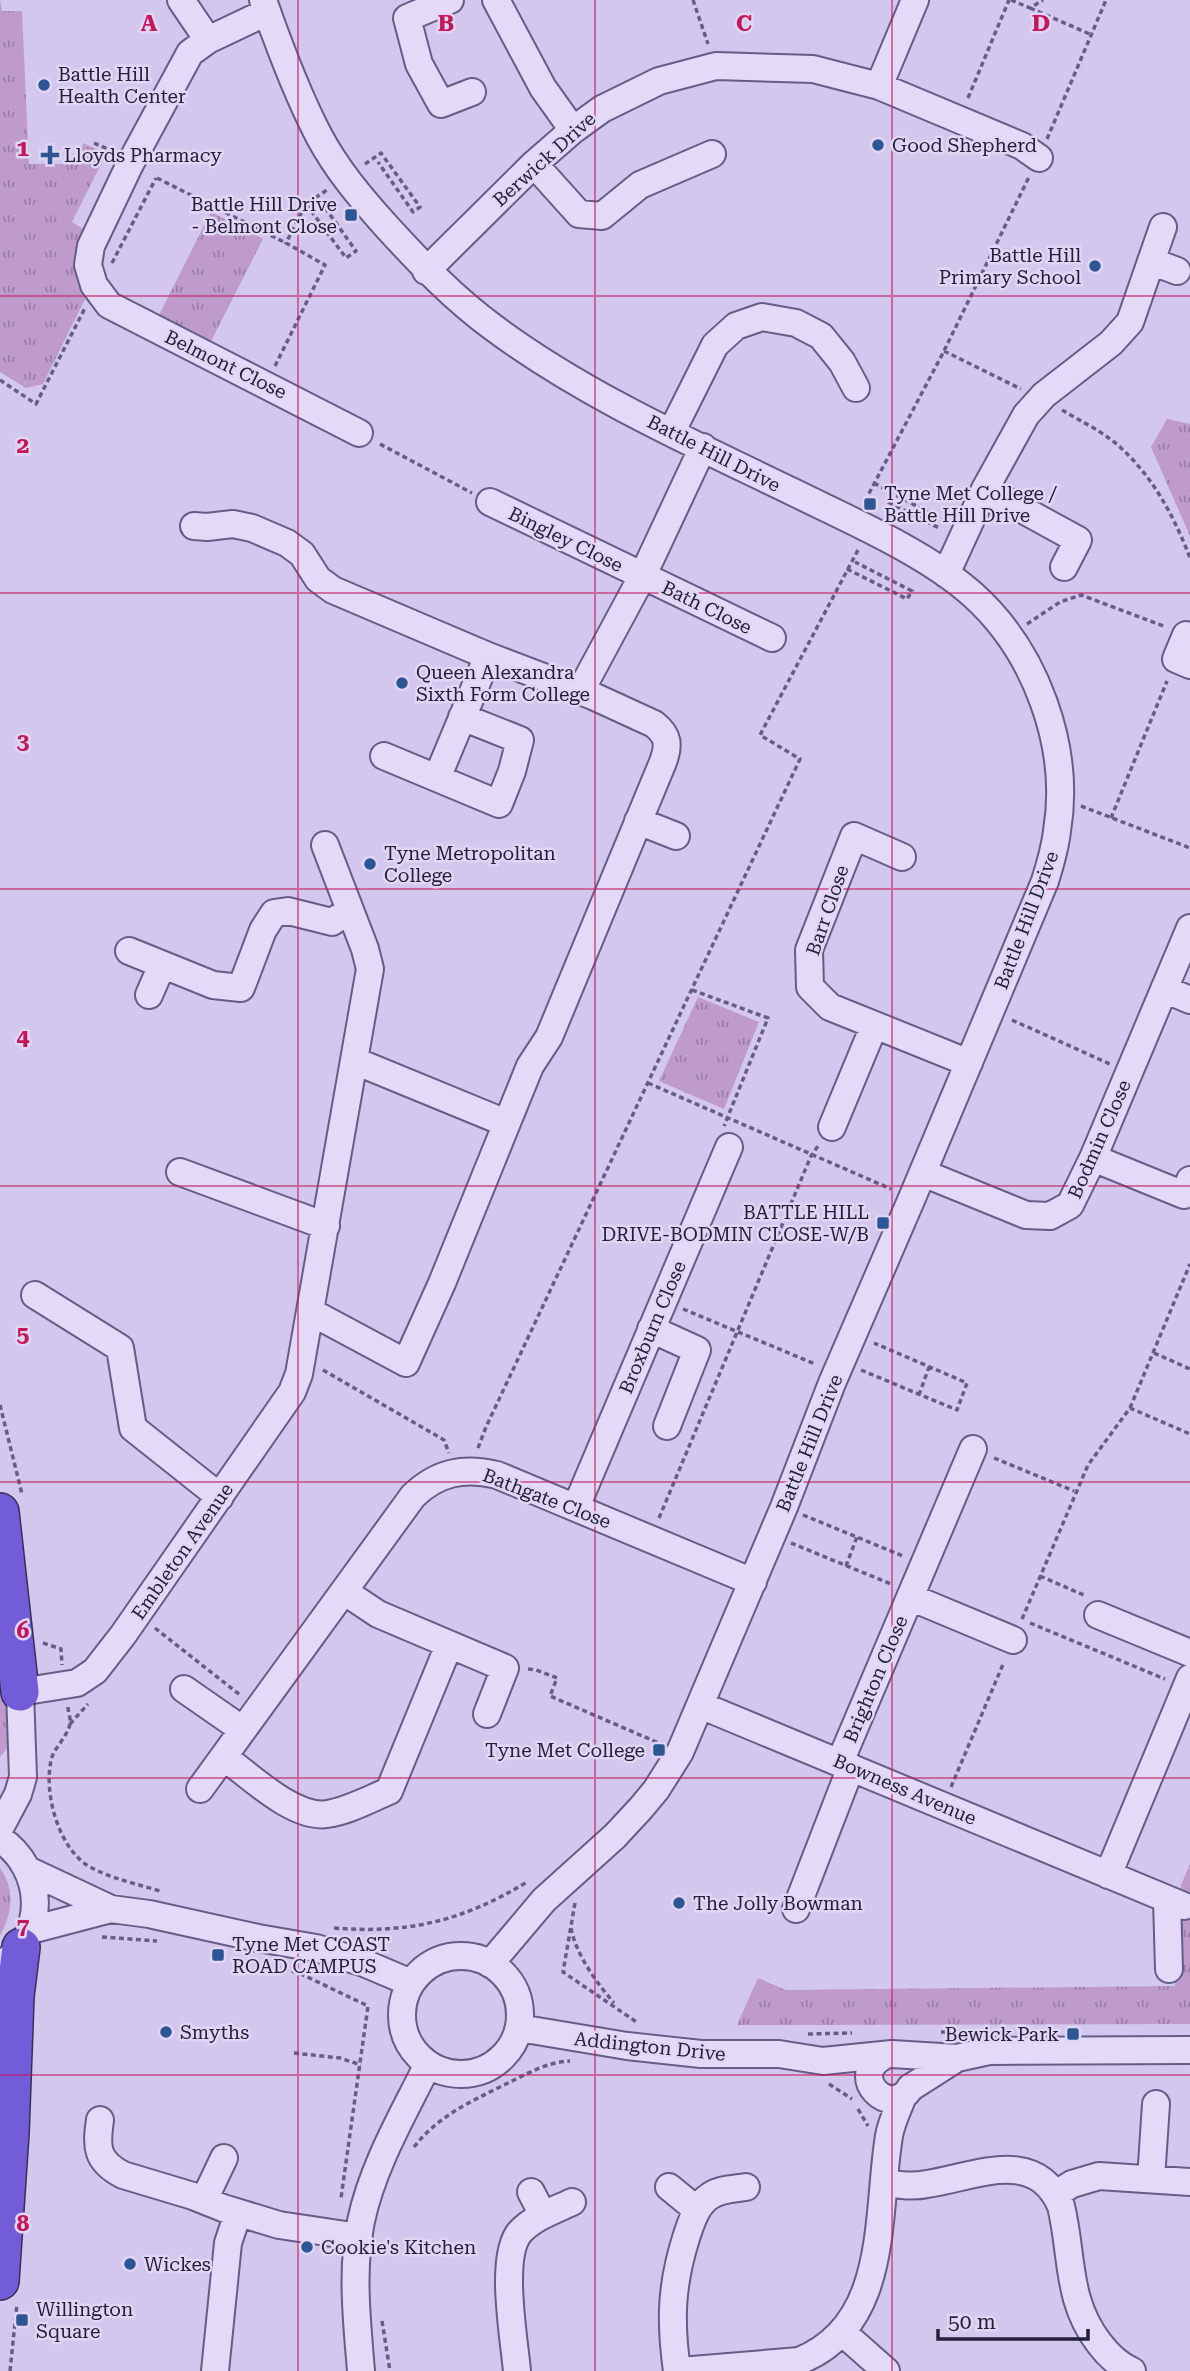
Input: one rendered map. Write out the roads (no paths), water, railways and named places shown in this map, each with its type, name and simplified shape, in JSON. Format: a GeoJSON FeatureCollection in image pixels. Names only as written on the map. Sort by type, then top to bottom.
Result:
{"type":"FeatureCollection","features":[{"type":"Feature","properties":{"kind":"highway"},"geometry":{"type":"LineString","coordinates":[[0,1512],[20,1692]]}},
{"type":"Feature","properties":{"kind":"highway"},"geometry":{"type":"LineString","coordinates":[[8,2290],[10,2133],[17,1948]]}},
{"type":"Feature","properties":{"kind":"street"},"geometry":{"type":"LineString","coordinates":[[181,0],[208,40],[265,6]]}},
{"type":"Feature","properties":{"kind":"street"},"geometry":{"type":"LineString","coordinates":[[450,0],[407,18],[419,64],[441,104],[472,92]]}},
{"type":"Feature","properties":{"kind":"street"},"geometry":{"type":"LineString","coordinates":[[496,0],[543,88],[573,130]]}},
{"type":"Feature","properties":{"kind":"street"},"geometry":{"type":"LineString","coordinates":[[879,86],[915,0]]}},
{"type":"Feature","properties":{"kind":"street","name":"Battle Hill Drive"},"geometry":{"type":"LineString","coordinates":[[265,6],[291,75],[319,137],[350,186],[426,271],[492,327],[561,374],[862,526],[946,573],[973,595],[1009,635],[1032,674],[1050,722],[1055,746],[1060,797],[1058,830],[1045,881],[839,1367],[784,1507],[680,1752],[641,1808],[615,1836],[544,1900],[490,1964]]}},
{"type":"Feature","properties":{"kind":"street","name":"Belmont Close"},"geometry":{"type":"LineString","coordinates":[[208,40],[190,53],[91,246],[88,265],[97,290],[109,305],[359,433]]}},
{"type":"Feature","properties":{"kind":"street","name":"Berwick Drive"},"geometry":{"type":"LineString","coordinates":[[426,271],[534,164],[602,108],[659,81],[716,66],[813,69],[879,86],[1022,146],[1039,158]]}},
{"type":"Feature","properties":{"kind":"street"},"geometry":{"type":"LineString","coordinates":[[534,164],[579,214],[602,216],[640,185],[712,155]]}},
{"type":"Feature","properties":{"kind":"street"},"geometry":{"type":"LineString","coordinates":[[946,573],[985,489],[1034,407],[1111,343],[1130,322],[1163,227]]}},
{"type":"Feature","properties":{"kind":"street"},"geometry":{"type":"LineString","coordinates":[[1151,261],[1177,271]]}},
{"type":"Feature","properties":{"kind":"street"},"geometry":{"type":"LineString","coordinates":[[672,431],[715,345],[737,326],[762,317],[796,323],[821,337],[842,362],[856,388]]}},
{"type":"Feature","properties":{"kind":"street"},"geometry":{"type":"LineString","coordinates":[[585,681],[643,575],[704,447]]}},
{"type":"Feature","properties":{"kind":"street"},"geometry":{"type":"LineString","coordinates":[[985,489],[1078,540],[1064,567]]}},
{"type":"Feature","properties":{"kind":"street","name":"Bingley Close"},"geometry":{"type":"LineString","coordinates":[[489,502],[643,575]]}},
{"type":"Feature","properties":{"kind":"street"},"geometry":{"type":"LineString","coordinates":[[194,526],[233,524],[252,528],[288,543],[302,554],[318,579],[333,590],[488,656],[585,681],[654,724],[667,737],[667,751],[549,1037],[530,1066],[442,1283],[406,1363],[311,1312]]}},
{"type":"Feature","properties":{"kind":"street","name":"Bath Close"},"geometry":{"type":"LineString","coordinates":[[643,575],[772,638]]}},
{"type":"Feature","properties":{"kind":"street"},"geometry":{"type":"LineString","coordinates":[[437,778],[488,656]]}},
{"type":"Feature","properties":{"kind":"street"},"geometry":{"type":"LineString","coordinates":[[384,756],[499,804],[520,740],[462,717]]}},
{"type":"Feature","properties":{"kind":"street"},"geometry":{"type":"LineString","coordinates":[[638,821],[676,836]]}},
{"type":"Feature","properties":{"kind":"street","name":"Barr Close"},"geometry":{"type":"LineString","coordinates":[[902,857],[854,836],[809,950],[810,987],[830,1007],[969,1063]]}},
{"type":"Feature","properties":{"kind":"street","name":"Embleton Avenue"},"geometry":{"type":"LineString","coordinates":[[20,1692],[77,1683],[95,1671],[123,1635],[292,1392],[303,1359],[370,969],[365,949],[325,845]]}},
{"type":"Feature","properties":{"kind":"street"},"geometry":{"type":"LineString","coordinates":[[129,951],[237,997],[263,930],[274,913],[289,911],[332,922],[350,910]]}},
{"type":"Feature","properties":{"kind":"street","name":"Bodmin Close"},"geometry":{"type":"LineString","coordinates":[[923,1173],[1026,1215],[1050,1216],[1070,1205],[1093,1158],[1190,928]]}},
{"type":"Feature","properties":{"kind":"street"},"geometry":{"type":"LineString","coordinates":[[149,995],[162,965]]}},
{"type":"Feature","properties":{"kind":"street"},"geometry":{"type":"LineString","coordinates":[[1164,989],[1190,1000]]}},
{"type":"Feature","properties":{"kind":"street"},"geometry":{"type":"LineString","coordinates":[[832,1127],[874,1026]]}},
{"type":"Feature","properties":{"kind":"street"},"geometry":{"type":"LineString","coordinates":[[355,1060],[506,1123]]}},
{"type":"Feature","properties":{"kind":"street","name":"Broxburn Close"},"geometry":{"type":"LineString","coordinates":[[576,1507],[729,1147]]}},
{"type":"Feature","properties":{"kind":"street"},"geometry":{"type":"LineString","coordinates":[[1093,1158],[1184,1195],[1190,1180]]}},
{"type":"Feature","properties":{"kind":"street"},"geometry":{"type":"LineString","coordinates":[[180,1171],[326,1227]]}},
{"type":"Feature","properties":{"kind":"street"},"geometry":{"type":"LineString","coordinates":[[35,1295],[120,1348],[133,1428],[219,1497]]}},
{"type":"Feature","properties":{"kind":"street"},"geometry":{"type":"LineString","coordinates":[[651,1329],[697,1350],[667,1426]]}},
{"type":"Feature","properties":{"kind":"street","name":"Brighton Close"},"geometry":{"type":"LineString","coordinates":[[796,1909],[906,1593],[973,1449]]}},
{"type":"Feature","properties":{"kind":"street","name":"Bathgate Close"},"geometry":{"type":"LineString","coordinates":[[200,1788],[414,1496],[432,1481],[463,1471],[497,1475],[753,1582]]}},
{"type":"Feature","properties":{"kind":"street"},"geometry":{"type":"LineString","coordinates":[[345,1592],[378,1615],[505,1668],[487,1714]]}},
{"type":"Feature","properties":{"kind":"street","name":"Brighton Close"},"geometry":{"type":"LineString","coordinates":[[906,1593],[1013,1640]]}},
{"type":"Feature","properties":{"kind":"street"},"geometry":{"type":"LineString","coordinates":[[1098,1615],[1190,1653]]}},
{"type":"Feature","properties":{"kind":"street"},"geometry":{"type":"LineString","coordinates":[[224,1757],[290,1805],[309,1814],[340,1811],[389,1791],[449,1645]]}},
{"type":"Feature","properties":{"kind":"street"},"geometry":{"type":"LineString","coordinates":[[1108,1875],[1188,1683]]}},
{"type":"Feature","properties":{"kind":"street"},"geometry":{"type":"LineString","coordinates":[[184,1689],[251,1720]]}},
{"type":"Feature","properties":{"kind":"street"},"geometry":{"type":"LineString","coordinates":[[0,1828],[18,1794],[23,1777],[20,1692]]}},
{"type":"Feature","properties":{"kind":"street","name":"Bowness Avenue"},"geometry":{"type":"LineString","coordinates":[[700,1705],[1175,1903],[1169,1969]]}},
{"type":"Feature","properties":{"kind":"street"},"geometry":{"type":"LineString","coordinates":[[0,1839],[14,1850],[28,1870],[35,1894],[34,1918],[17,1948]]}},
{"type":"Feature","properties":{"kind":"street"},"geometry":{"type":"LineString","coordinates":[[28,1870],[111,1909],[149,1914],[316,1948],[364,1963],[411,1983]]}},
{"type":"Feature","properties":{"kind":"street"},"geometry":{"type":"LineString","coordinates":[[17,1948],[111,1909]]}},
{"type":"Feature","properties":{"kind":"street"},"geometry":{"type":"LineString","coordinates":[[465,1956],[490,1964],[509,1980],[520,2004],[519,2028],[514,2042],[504,2055],[484,2070],[472,2074],[442,2071],[428,2064],[410,2045],[405,2032],[405,1997],[411,1983],[424,1969],[435,1962],[450,1958],[465,1956]]}},
{"type":"Feature","properties":{"kind":"street","name":"Addington Drive"},"geometry":{"type":"LineString","coordinates":[[519,2028],[701,2054],[779,2054],[874,2090]]}},
{"type":"Feature","properties":{"kind":"street","name":"Addington Drive"},"geometry":{"type":"LineString","coordinates":[[823,2071],[892,2056],[957,2058],[989,2051],[1190,2050]]}},
{"type":"Feature","properties":{"kind":"street"},"geometry":{"type":"LineString","coordinates":[[746,2187],[712,2194],[697,2210],[690,2226],[673,2286],[672,2310],[678,2371],[799,2361],[815,2355],[842,2332],[852,2320],[867,2288],[878,2236],[889,2133],[913,2071],[910,2065],[892,2056],[877,2059],[869,2072],[889,2133]]}},
{"type":"Feature","properties":{"kind":"street","name":"Addington Drive"},"geometry":{"type":"LineString","coordinates":[[907,2092],[957,2058]]}},
{"type":"Feature","properties":{"kind":"street"},"geometry":{"type":"LineString","coordinates":[[361,2371],[356,2281],[347,2236],[365,2204],[380,2161],[428,2064]]}},
{"type":"Feature","properties":{"kind":"street"},"geometry":{"type":"LineString","coordinates":[[874,2090],[890,2099],[907,2092]]}},
{"type":"Feature","properties":{"kind":"street"},"geometry":{"type":"LineString","coordinates":[[1151,2179],[1156,2104]]}},
{"type":"Feature","properties":{"kind":"street"},"geometry":{"type":"LineString","coordinates":[[100,2120],[99,2149],[105,2164],[112,2170],[279,2225],[347,2236]]}},
{"type":"Feature","properties":{"kind":"street"},"geometry":{"type":"LineString","coordinates":[[204,2200],[224,2158]]}},
{"type":"Feature","properties":{"kind":"street"},"geometry":{"type":"LineString","coordinates":[[884,2183],[927,2185],[1006,2169],[1035,2176],[1056,2194],[1065,2221],[1073,2288],[1082,2317],[1109,2356],[1132,2371]]}},
{"type":"Feature","properties":{"kind":"street"},"geometry":{"type":"LineString","coordinates":[[1056,2194],[1088,2178],[1190,2182]]}},
{"type":"Feature","properties":{"kind":"street"},"geometry":{"type":"LineString","coordinates":[[669,2187],[697,2210]]}},
{"type":"Feature","properties":{"kind":"street"},"geometry":{"type":"LineString","coordinates":[[531,2192],[543,2215]]}},
{"type":"Feature","properties":{"kind":"street"},"geometry":{"type":"LineString","coordinates":[[517,2371],[509,2274],[510,2251],[519,2234],[531,2222],[572,2202]]}},
{"type":"Feature","properties":{"kind":"street"},"geometry":{"type":"LineString","coordinates":[[215,2371],[228,2243],[238,2213]]}},
{"type":"Feature","properties":{"kind":"street"},"geometry":{"type":"LineString","coordinates":[[842,2332],[886,2371]]}},
{"type":"Feature","properties":{"kind":"place","name":"Battle Hill Health Center"},"geometry":{"type":"Point","coordinates":[44,85]}},
{"type":"Feature","properties":{"kind":"place","name":"Good Shepherd"},"geometry":{"type":"Point","coordinates":[878,145]}},
{"type":"Feature","properties":{"kind":"place","name":"Lloyds Pharmacy"},"geometry":{"type":"Point","coordinates":[50,155]}},
{"type":"Feature","properties":{"kind":"place","name":"Battle Hill Drive - Belmont Close"},"geometry":{"type":"Point","coordinates":[351,215]}},
{"type":"Feature","properties":{"kind":"place","name":"Battle Hill Primary School"},"geometry":{"type":"Point","coordinates":[1095,266]}},
{"type":"Feature","properties":{"kind":"place","name":"Tyne Met College / Battle Hill Drive"},"geometry":{"type":"Point","coordinates":[870,504]}},
{"type":"Feature","properties":{"kind":"place","name":"Queen Alexandra Sixth Form College"},"geometry":{"type":"Point","coordinates":[402,683]}},
{"type":"Feature","properties":{"kind":"place","name":"Tyne Metropolitan College"},"geometry":{"type":"Point","coordinates":[370,864]}},
{"type":"Feature","properties":{"kind":"place","name":"BATTLE HILL DRIVE-BODMIN CLOSE-W/B"},"geometry":{"type":"Point","coordinates":[883,1223]}},
{"type":"Feature","properties":{"kind":"place","name":"Tyne Met College"},"geometry":{"type":"Point","coordinates":[659,1750]}},
{"type":"Feature","properties":{"kind":"place","name":"The Jolly Bowman"},"geometry":{"type":"Point","coordinates":[679,1903]}},
{"type":"Feature","properties":{"kind":"place","name":"Tyne Met COAST ROAD CAMPUS"},"geometry":{"type":"Point","coordinates":[218,1955]}},
{"type":"Feature","properties":{"kind":"place","name":"Smyths"},"geometry":{"type":"Point","coordinates":[166,2032]}},
{"type":"Feature","properties":{"kind":"place","name":"Bewick Park"},"geometry":{"type":"Point","coordinates":[1073,2034]}},
{"type":"Feature","properties":{"kind":"place","name":"Cookie's Kitchen"},"geometry":{"type":"Point","coordinates":[307,2247]}},
{"type":"Feature","properties":{"kind":"place","name":"Wickes"},"geometry":{"type":"Point","coordinates":[130,2264]}},
{"type":"Feature","properties":{"kind":"place","name":"Willington Square"},"geometry":{"type":"Point","coordinates":[22,2320]}}]}
